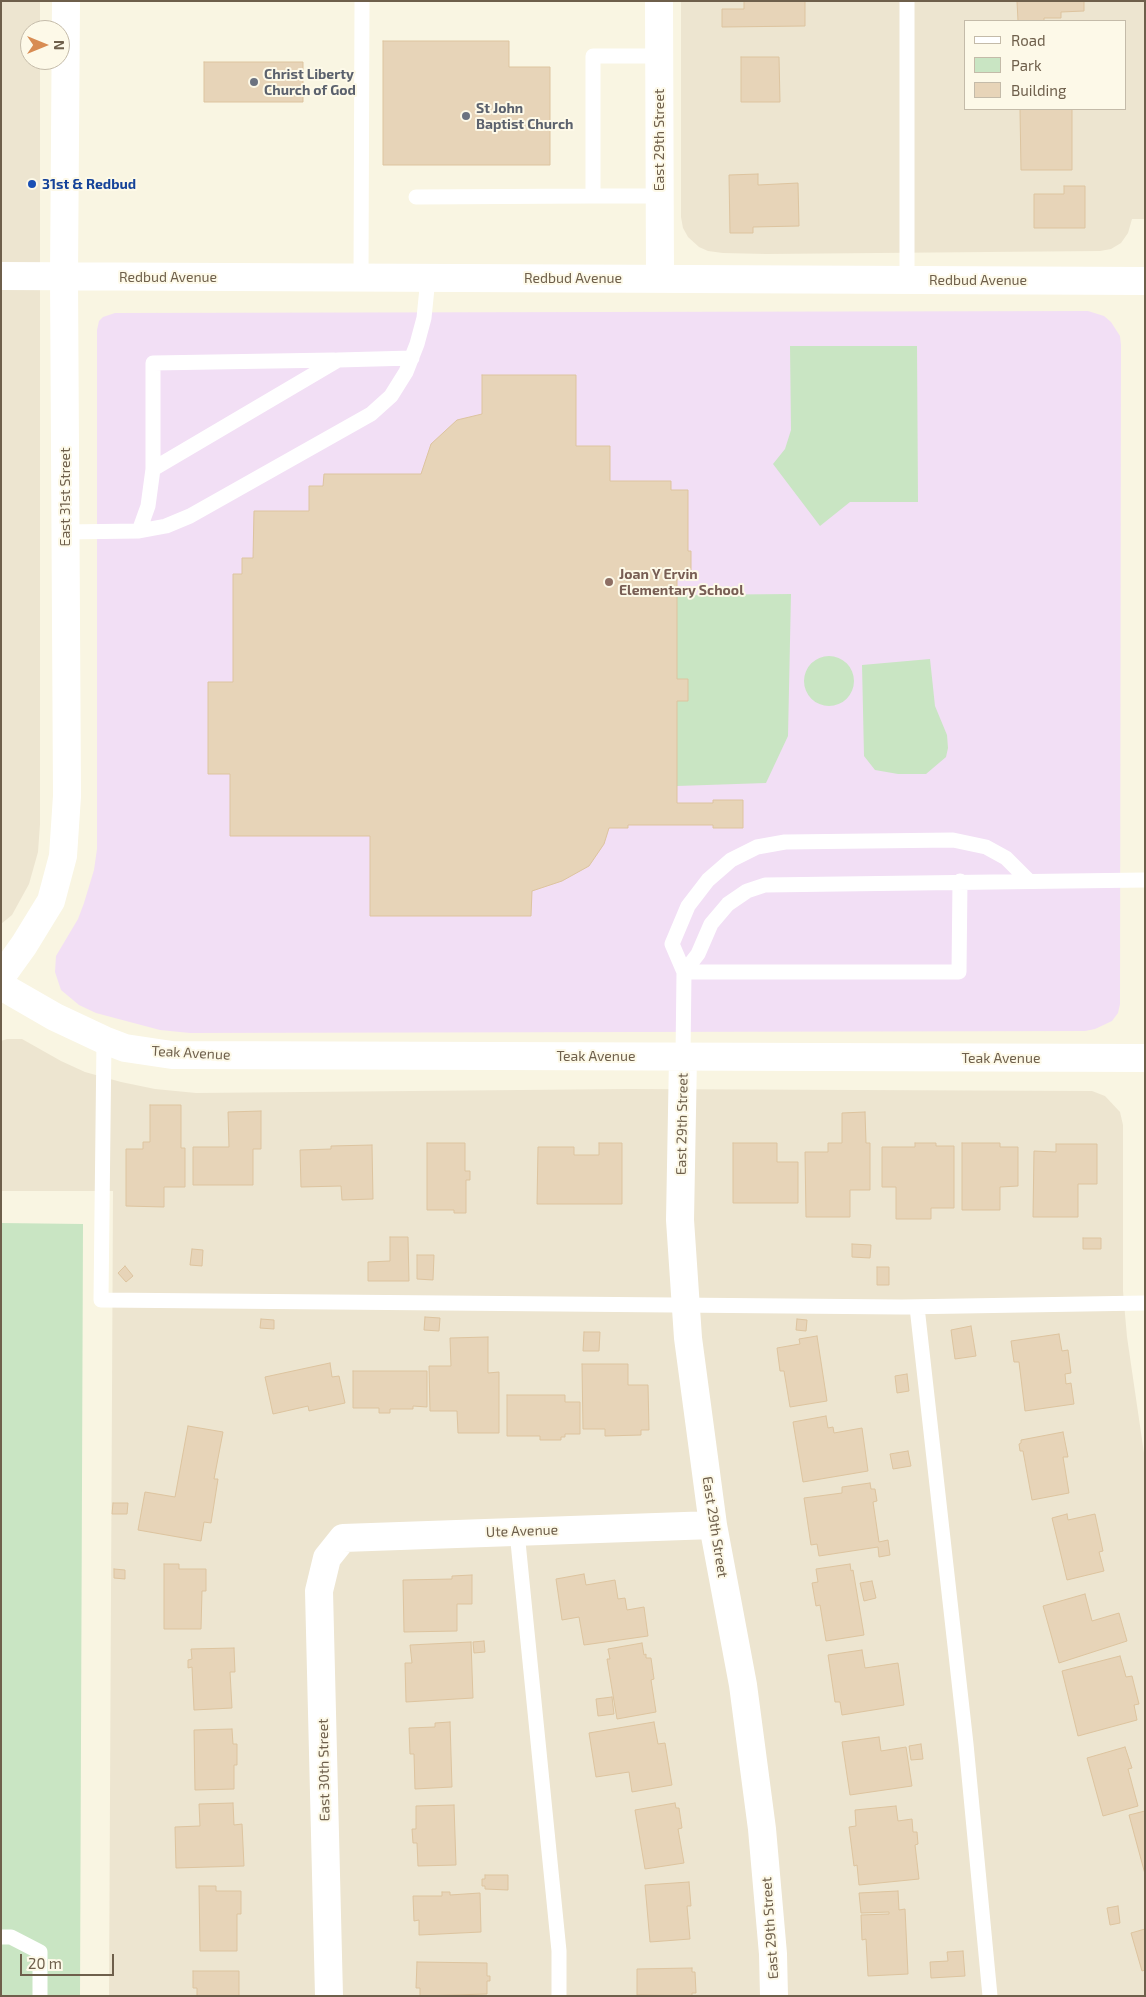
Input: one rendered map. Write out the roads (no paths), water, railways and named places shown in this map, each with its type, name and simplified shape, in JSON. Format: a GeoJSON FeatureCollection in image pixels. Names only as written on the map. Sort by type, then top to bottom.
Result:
{"type":"FeatureCollection","features":[{"type":"Feature","properties":{"kind":"street","name":"East 31st Street"},"geometry":{"type":"LineString","coordinates":[[1,977],[24,945],[51,901],[63,856],[67,796],[64,276],[66,1]]}},
{"type":"Feature","properties":{"kind":"street","name":"East 29th Street"},"geometry":{"type":"LineString","coordinates":[[659,1],[660,278]]}},
{"type":"Feature","properties":{"kind":"street","name":"Redbud Avenue"},"geometry":{"type":"LineString","coordinates":[[1,276],[1145,281]]}},
{"type":"Feature","properties":{"kind":"street","name":"Teak Avenue"},"geometry":{"type":"LineString","coordinates":[[1,986],[55,1017],[104,1040],[125,1048],[172,1055],[1145,1058]]}},
{"type":"Feature","properties":{"kind":"street","name":"East 29th Street"},"geometry":{"type":"LineString","coordinates":[[683,1057],[680,1220],[685,1304],[714,1525],[743,1685],[762,1829],[773,1954],[774,1996]]}},
{"type":"Feature","properties":{"kind":"street","name":"Ute Avenue"},"geometry":{"type":"LineString","coordinates":[[335,1548],[344,1538],[714,1525]]}},
{"type":"Feature","properties":{"kind":"street","name":"East 30th Street"},"geometry":{"type":"LineString","coordinates":[[329,1996],[319,1591],[327,1558],[335,1548]]}},
{"type":"Feature","properties":{"kind":"lane"},"geometry":{"type":"LineString","coordinates":[[361,277],[362,1]]}},
{"type":"Feature","properties":{"kind":"lane"},"geometry":{"type":"LineString","coordinates":[[907,1],[907,279]]}},
{"type":"Feature","properties":{"kind":"lane"},"geometry":{"type":"LineString","coordinates":[[593,196],[593,56],[659,56]]}},
{"type":"Feature","properties":{"kind":"lane"},"geometry":{"type":"LineString","coordinates":[[416,198],[660,196]]}},
{"type":"Feature","properties":{"kind":"lane"},"geometry":{"type":"LineString","coordinates":[[65,532],[139,531],[166,526],[190,516],[371,414],[391,396],[406,372],[412,358],[424,318],[428,278]]}},
{"type":"Feature","properties":{"kind":"lane"},"geometry":{"type":"LineString","coordinates":[[139,531],[148,506],[154,469],[154,363],[412,358]]}},
{"type":"Feature","properties":{"kind":"lane"},"geometry":{"type":"LineString","coordinates":[[154,469],[338,360]]}},
{"type":"Feature","properties":{"kind":"lane"},"geometry":{"type":"LineString","coordinates":[[683,1057],[684,972],[672,944],[688,906],[708,880],[731,860],[757,847],[785,842],[824,840],[953,840],[986,847],[999,854],[1006,858],[1029,881]]}},
{"type":"Feature","properties":{"kind":"lane"},"geometry":{"type":"LineString","coordinates":[[684,972],[698,954],[711,924],[728,904],[747,891],[765,885],[1145,880]]}},
{"type":"Feature","properties":{"kind":"lane"},"geometry":{"type":"LineString","coordinates":[[684,972],[959,972],[960,881]]}},
{"type":"Feature","properties":{"kind":"lane"},"geometry":{"type":"LineString","coordinates":[[104,1040],[101,1300],[916,1307],[1145,1303]]}},
{"type":"Feature","properties":{"kind":"lane"},"geometry":{"type":"LineString","coordinates":[[916,1307],[966,1744],[990,1996]]}},
{"type":"Feature","properties":{"kind":"lane"},"geometry":{"type":"LineString","coordinates":[[517,1532],[559,1951],[559,1996]]}},
{"type":"Feature","properties":{"kind":"lane"},"geometry":{"type":"LineString","coordinates":[[1,1937],[11,1937],[40,1952],[40,1996]]}},
{"type":"Feature","properties":{"kind":"place","name":"Christ Liberty Church of God"},"geometry":{"type":"Point","coordinates":[254,82]}},
{"type":"Feature","properties":{"kind":"place","name":"St John Baptist Church"},"geometry":{"type":"Point","coordinates":[466,116]}},
{"type":"Feature","properties":{"kind":"place","name":"31st & Redbud"},"geometry":{"type":"Point","coordinates":[32,184]}},
{"type":"Feature","properties":{"kind":"place","name":"Joan Y Ervin Elementary School"},"geometry":{"type":"Point","coordinates":[609,582]}}]}
